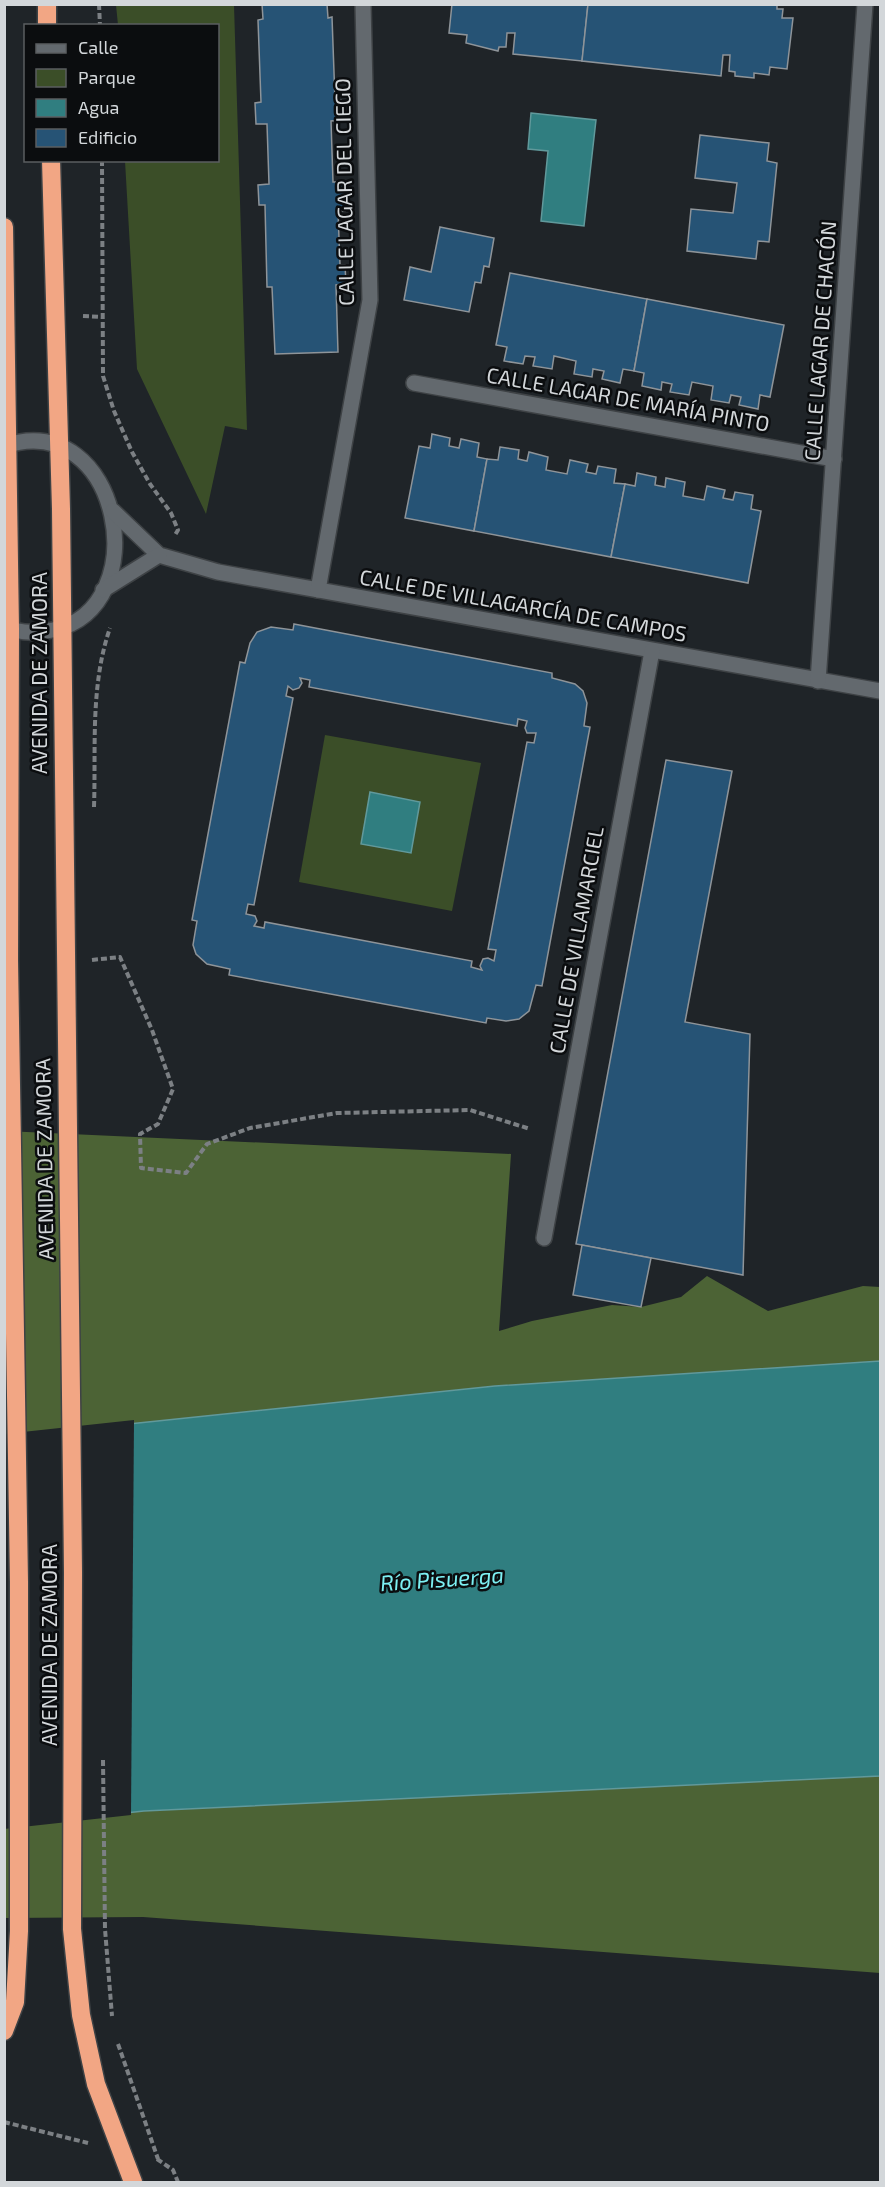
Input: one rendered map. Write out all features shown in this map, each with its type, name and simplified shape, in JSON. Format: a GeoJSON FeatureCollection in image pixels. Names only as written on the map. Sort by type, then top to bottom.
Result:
{"type":"FeatureCollection","features":[{"type":"Feature","properties":{"kind":"highway"},"geometry":{"type":"LineString","coordinates":[[47,4],[47,24]]}},
{"type":"Feature","properties":{"kind":"highway","name":"AVENIDA DE ZAMORA"},"geometry":{"type":"LineString","coordinates":[[51,162],[60,444],[64,960],[73,1572],[72,1929],[81,2015],[96,2084],[120,2151],[134,2182]]}},
{"type":"Feature","properties":{"kind":"highway","name":"AVENIDA DE ZAMORA"},"geometry":{"type":"LineString","coordinates":[[4,227],[9,960],[20,1582],[20,1931],[15,2002],[4,2031]]}},
{"type":"Feature","properties":{"kind":"street","name":"CALLE LAGAR DEL CIEGO"},"geometry":{"type":"LineString","coordinates":[[318,590],[370,300],[363,4]]}},
{"type":"Feature","properties":{"kind":"street","name":"CALLE LAGAR DE CHACÓN"},"geometry":{"type":"LineString","coordinates":[[818,681],[865,4]]}},
{"type":"Feature","properties":{"kind":"street","name":"CALLE LAGAR DE MARÍA PINTO"},"geometry":{"type":"LineString","coordinates":[[414,383],[834,459]]}},
{"type":"Feature","properties":{"kind":"street"},"geometry":{"type":"LineString","coordinates":[[5,446],[33,439],[60,444],[78,456],[92,471],[113,511],[116,549],[111,572],[89,612],[62,628],[38,633],[7,627]]}},
{"type":"Feature","properties":{"kind":"street","name":"CALLE DE VILLAGARCÍA DE CAMPOS"},"geometry":{"type":"LineString","coordinates":[[113,511],[159,555],[219,572],[880,691]]}},
{"type":"Feature","properties":{"kind":"street"},"geometry":{"type":"LineString","coordinates":[[103,590],[159,555]]}},
{"type":"Feature","properties":{"kind":"street","name":"CALLE DE VILLAMARCIEL"},"geometry":{"type":"LineString","coordinates":[[544,1238],[652,651]]}},
{"type":"Feature","properties":{"kind":"path"},"geometry":{"type":"LineString","coordinates":[[99,4],[100,24]]}},
{"type":"Feature","properties":{"kind":"path"},"geometry":{"type":"LineString","coordinates":[[102,162],[103,376],[114,411],[132,452],[150,484],[171,513],[177,530]]}},
{"type":"Feature","properties":{"kind":"path"},"geometry":{"type":"LineString","coordinates":[[94,817],[94,693],[100,657],[111,624]]}},
{"type":"Feature","properties":{"kind":"path"},"geometry":{"type":"LineString","coordinates":[[91,948],[91,960],[120,957],[152,1030],[173,1089],[158,1124],[140,1134],[141,1168],[186,1173],[207,1144],[250,1128],[337,1113],[470,1110],[530,1129]]}},
{"type":"Feature","properties":{"kind":"path"},"geometry":{"type":"LineString","coordinates":[[105,1929],[112,2018]]}},
{"type":"Feature","properties":{"kind":"path"},"geometry":{"type":"LineString","coordinates":[[116,2039],[158,2159]]}},
{"type":"Feature","properties":{"kind":"path"},"geometry":{"type":"LineString","coordinates":[[4,2122],[158,2159],[172,2170],[178,2182]]}},
{"type":"Feature","properties":{"kind":"green space"},"geometry":{"type":"Polygon","coordinates":[[[116,5],[234,5],[247,430],[225,426],[206,514],[137,369],[125,162],[219,162],[219,24],[118,24],[116,5]]]}},
{"type":"Feature","properties":{"kind":"green space"},"geometry":{"type":"Polygon","coordinates":[[[325,735],[481,763],[452,911],[299,882],[325,735]]]}},
{"type":"Feature","properties":{"kind":"green space"},"geometry":{"type":"Polygon","coordinates":[[[5,1131],[511,1154],[499,1331],[532,1321],[612,1305],[641,1307],[681,1297],[707,1276],[768,1311],[863,1286],[880,1287],[880,1361],[495,1386],[5,1437],[5,1131]]]}},
{"type":"Feature","properties":{"kind":"green space"},"geometry":{"type":"Polygon","coordinates":[[[880,1776],[880,1973],[143,1917],[5,1918],[4,1826],[144,1811],[880,1776]]]}},
{"type":"Feature","properties":{"kind":"water"},"geometry":{"type":"Polygon","coordinates":[[[531,113],[596,120],[584,226],[541,221],[548,151],[528,149],[531,113]]]}},
{"type":"Feature","properties":{"kind":"water"},"geometry":{"type":"Polygon","coordinates":[[[370,792],[420,802],[411,853],[361,844],[370,792]]]}},
{"type":"Feature","properties":{"kind":"water","name":"Río Pisuerga"},"geometry":{"type":"Polygon","coordinates":[[[880,1361],[880,1776],[144,1811],[5,1826],[4,1437],[495,1386],[880,1361]]]}},
{"type":"Feature","properties":{"kind":"pier"},"geometry":{"type":"Polygon","coordinates":[[[134,1420],[131,1815],[4,1829],[4,1434],[134,1420]]]}},
{"type":"Feature","properties":{"kind":"building"},"geometry":{"type":"Polygon","coordinates":[[[262,4],[327,4],[328,18],[332,17],[335,100],[341,100],[342,120],[331,121],[333,182],[344,182],[345,211],[338,211],[340,265],[345,265],[346,284],[336,285],[338,352],[275,354],[272,287],[267,287],[265,205],[259,205],[258,185],[269,184],[267,124],[256,124],[255,103],[261,102],[258,20],[263,19],[262,4]]]}},
{"type":"Feature","properties":{"kind":"building"},"geometry":{"type":"Polygon","coordinates":[[[452,4],[588,4],[582,61],[513,54],[515,33],[507,33],[506,47],[499,47],[498,51],[466,43],[467,35],[449,33],[452,4]]]}},
{"type":"Feature","properties":{"kind":"building"},"geometry":{"type":"Polygon","coordinates":[[[588,4],[777,4],[777,9],[783,9],[782,18],[793,18],[787,69],[770,67],[769,75],[754,73],[754,78],[735,76],[735,72],[729,71],[730,55],[723,55],[721,76],[582,61],[588,4]]]}},
{"type":"Feature","properties":{"kind":"building"},"geometry":{"type":"Polygon","coordinates":[[[700,135],[769,143],[767,161],[777,163],[769,242],[758,241],[756,259],[687,251],[691,209],[733,213],[737,183],[695,178],[700,135]]]}},
{"type":"Feature","properties":{"kind":"building"},"geometry":{"type":"Polygon","coordinates":[[[440,227],[494,238],[489,267],[484,266],[481,283],[475,282],[469,312],[404,300],[410,267],[431,272],[440,227]]]}},
{"type":"Feature","properties":{"kind":"building"},"geometry":{"type":"Polygon","coordinates":[[[510,273],[647,299],[634,371],[623,369],[620,383],[602,379],[604,371],[593,369],[592,377],[574,374],[576,361],[554,356],[552,369],[533,366],[535,357],[525,356],[523,364],[504,361],[507,347],[496,345],[510,273]]]}},
{"type":"Feature","properties":{"kind":"building"},"geometry":{"type":"Polygon","coordinates":[[[647,299],[784,325],[770,397],[760,395],[758,409],[739,405],[741,397],[731,395],[729,403],[711,400],[713,386],[692,382],[689,395],[670,392],[672,384],[662,382],[661,390],[642,386],[644,373],[634,371],[647,299]]]}},
{"type":"Feature","properties":{"kind":"building"},"geometry":{"type":"Polygon","coordinates":[[[432,434],[450,438],[449,446],[459,448],[461,439],[479,443],[477,457],[487,459],[474,531],[405,518],[419,446],[430,448],[432,434]]]}},
{"type":"Feature","properties":{"kind":"building"},"geometry":{"type":"Polygon","coordinates":[[[500,447],[519,450],[518,459],[527,461],[529,452],[548,457],[546,470],[567,474],[570,460],[588,464],[586,472],[596,474],[598,466],[616,469],[614,483],[625,484],[611,557],[474,531],[487,459],[498,460],[500,447]]]}},
{"type":"Feature","properties":{"kind":"building"},"geometry":{"type":"Polygon","coordinates":[[[637,473],[656,477],[655,485],[665,487],[666,478],[685,482],[683,496],[704,500],[707,486],[725,490],[723,498],[733,500],[735,492],[753,495],[751,509],[761,511],[748,583],[611,557],[625,484],[635,486],[637,473]]]}},
{"type":"Feature","properties":{"kind":"building"},"geometry":{"type":"Polygon","coordinates":[[[294,624],[552,673],[552,678],[575,684],[583,691],[587,703],[584,726],[590,727],[542,986],[536,985],[529,1011],[519,1019],[506,1021],[487,1018],[486,1023],[229,975],[230,969],[207,964],[196,954],[193,945],[197,921],[192,920],[240,662],[245,663],[250,643],[257,632],[271,627],[293,630],[294,624]],[[300,678],[302,683],[299,688],[293,690],[288,686],[286,696],[293,698],[254,905],[248,904],[246,914],[255,916],[257,921],[254,926],[264,928],[265,922],[472,961],[471,967],[482,970],[480,966],[483,959],[488,958],[494,961],[496,950],[488,949],[527,742],[534,743],[536,733],[527,733],[525,728],[527,721],[518,719],[517,726],[309,687],[310,680],[300,678]]]}},
{"type":"Feature","properties":{"kind":"building"},"geometry":{"type":"Polygon","coordinates":[[[666,760],[732,771],[685,1022],[750,1034],[743,1275],[576,1244],[666,760]]]}},
{"type":"Feature","properties":{"kind":"building"},"geometry":{"type":"Polygon","coordinates":[[[582,1245],[651,1258],[641,1307],[573,1295],[582,1245]]]}}]}
